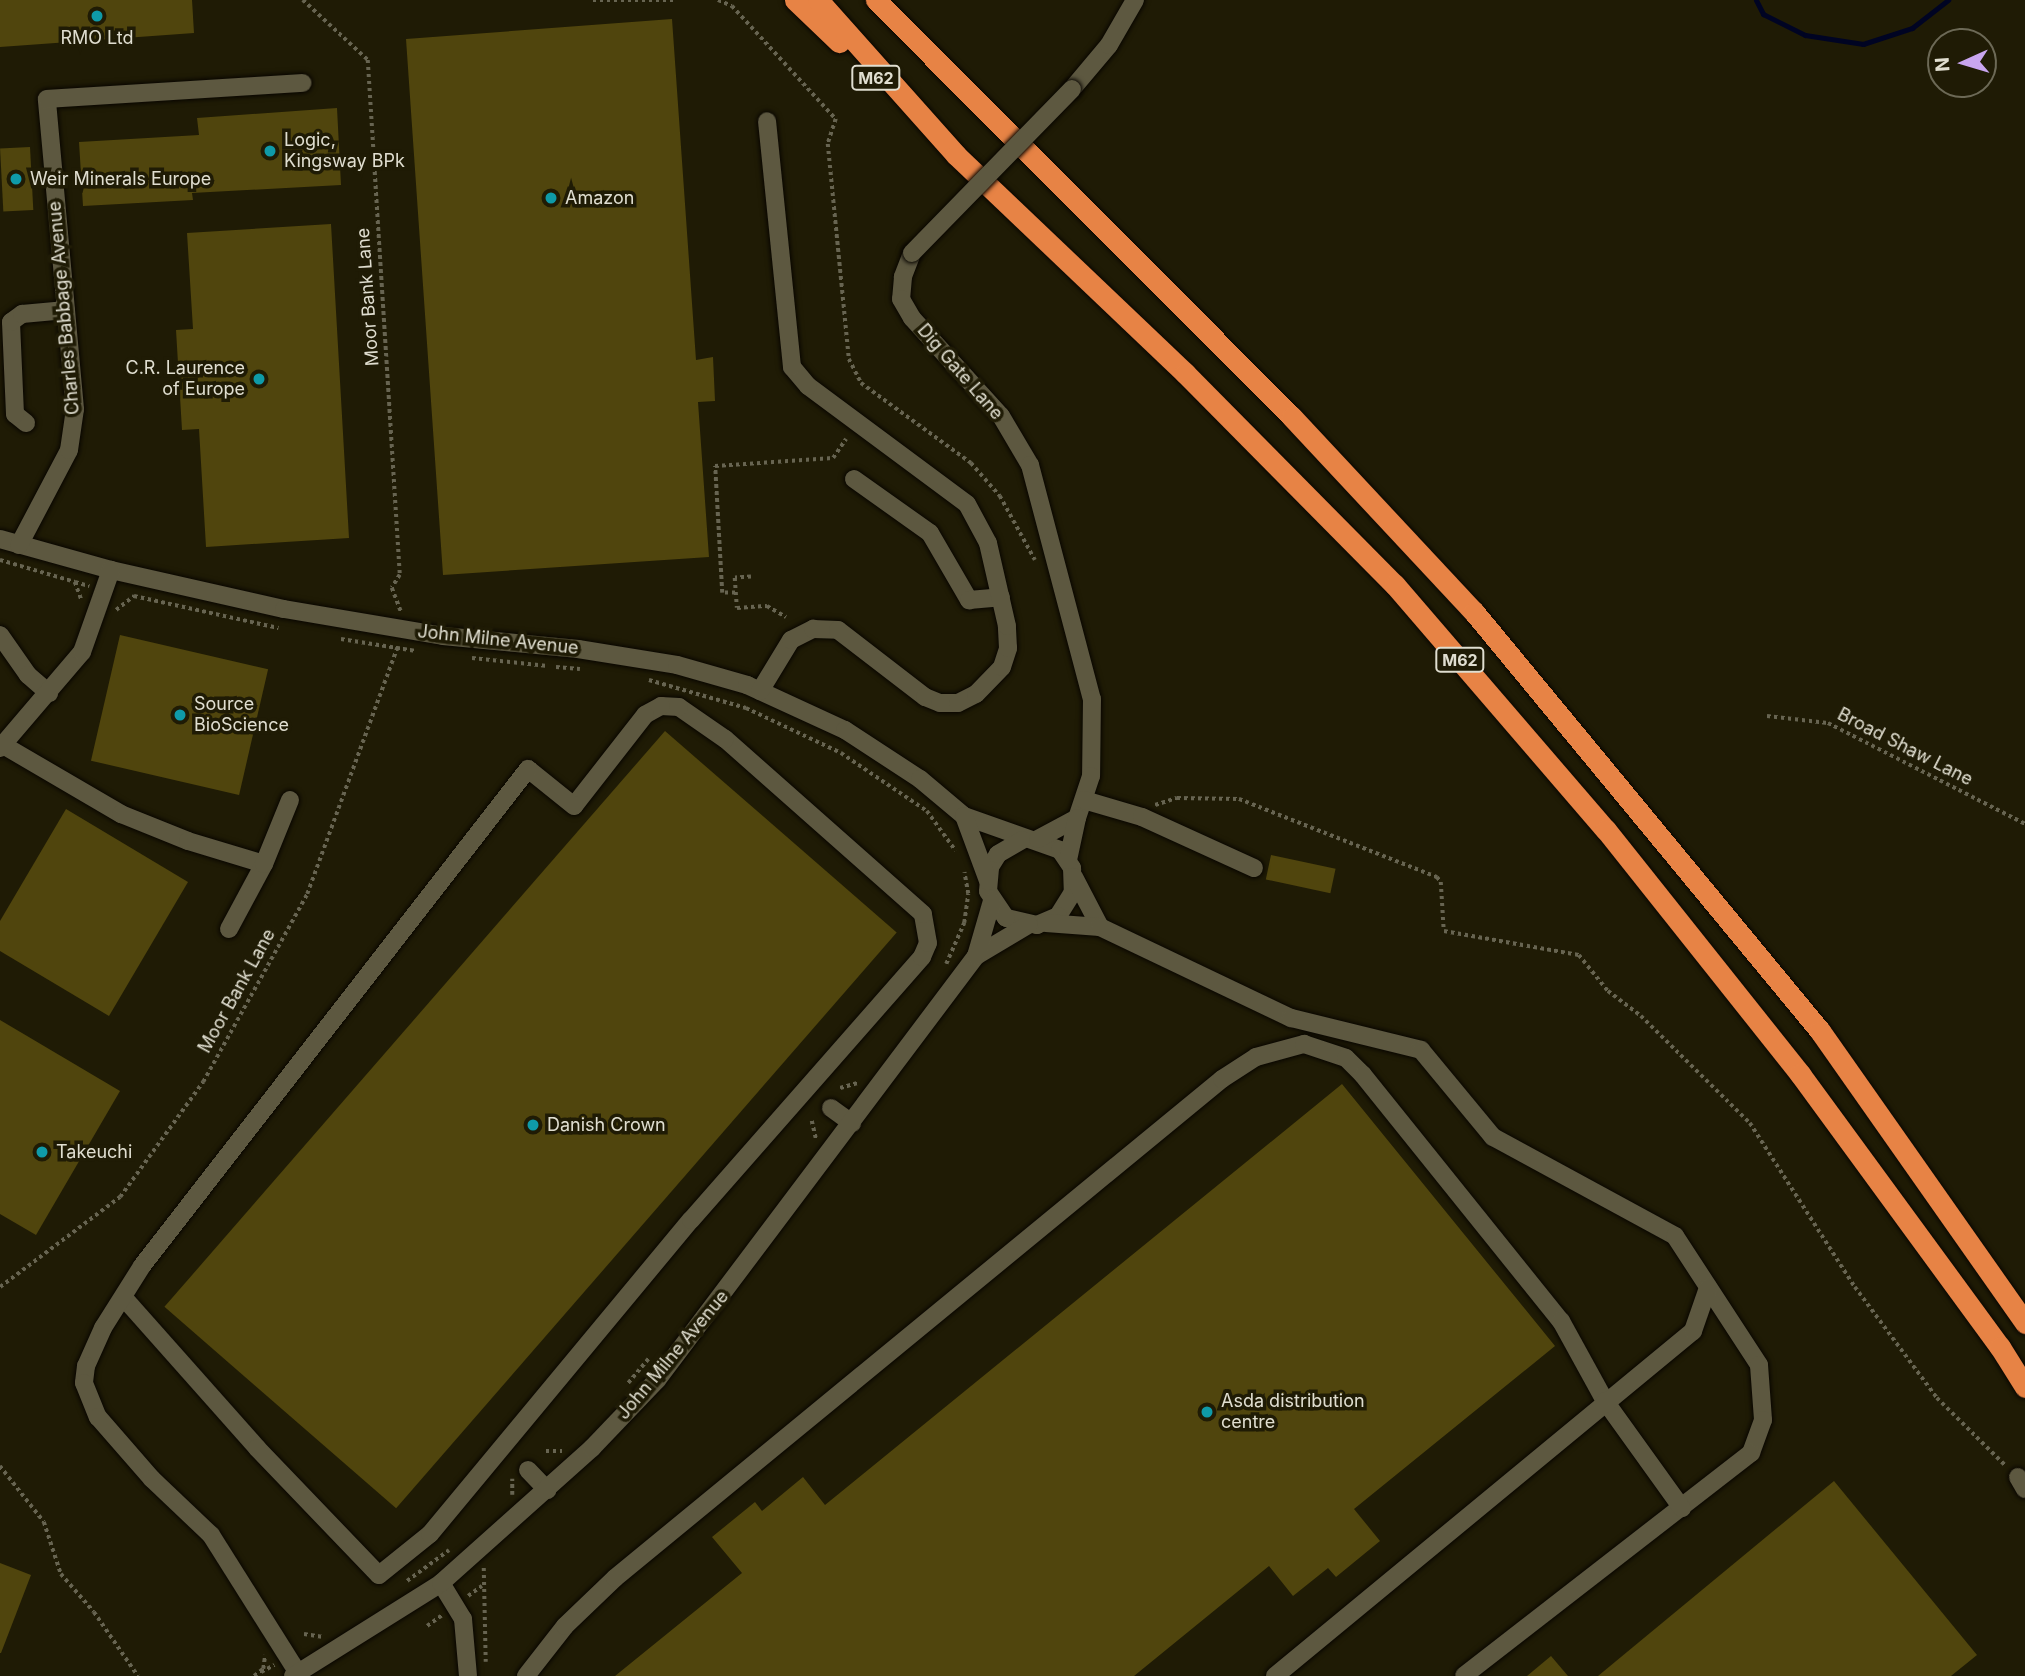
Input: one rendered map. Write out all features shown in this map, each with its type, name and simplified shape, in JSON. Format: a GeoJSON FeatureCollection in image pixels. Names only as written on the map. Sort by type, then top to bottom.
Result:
{"type":"FeatureCollection","features":[{"type":"Feature","properties":{"kind":"highway","name":"M62"},"geometry":{"type":"LineString","coordinates":[[795,0],[1185,373],[1395,585],[1606,830],[1800,1074],[2000,1347],[2025,1387]]}},
{"type":"Feature","properties":{"kind":"highway","name":"M62"},"geometry":{"type":"LineString","coordinates":[[818,0],[956,155]]}},
{"type":"Feature","properties":{"kind":"highway","name":"M62"},"geometry":{"type":"LineString","coordinates":[[876,0],[1292,417],[1474,612],[1819,1031],[2025,1323]]}},
{"type":"Feature","properties":{"kind":"street","name":"Dig Gate Lane"},"geometry":{"type":"LineString","coordinates":[[1068,860],[1077,818],[1084,800],[1094,722],[1061,575],[1030,465],[1001,416],[912,318],[901,299],[903,277],[912,253],[1072,89],[1109,45],[1135,0]]}},
{"type":"Feature","properties":{"kind":"street","name":"Charles Babbage Avenue"},"geometry":{"type":"LineString","coordinates":[[19,545],[62,467],[73,431],[66,310],[47,99],[303,83]]}},
{"type":"Feature","properties":{"kind":"street"},"geometry":{"type":"LineString","coordinates":[[760,691],[791,639],[828,628],[925,698],[958,703],[976,694],[1002,667],[1007,626],[988,543],[967,504],[808,386],[792,367],[767,121]]}},
{"type":"Feature","properties":{"kind":"street"},"geometry":{"type":"LineString","coordinates":[[26,423],[15,414],[11,322],[22,314],[66,310]]}},
{"type":"Feature","properties":{"kind":"street"},"geometry":{"type":"LineString","coordinates":[[855,479],[930,533],[969,600],[1001,597]]}},
{"type":"Feature","properties":{"kind":"street","name":"John Milne Avenue"},"geometry":{"type":"LineString","coordinates":[[0,540],[111,570],[351,621],[677,665],[760,691],[845,730],[920,779],[964,816],[1030,840]]}},
{"type":"Feature","properties":{"kind":"street"},"geometry":{"type":"LineString","coordinates":[[111,570],[90,637],[49,693],[1,746],[121,814],[188,841],[264,864]]}},
{"type":"Feature","properties":{"kind":"street"},"geometry":{"type":"LineString","coordinates":[[0,635],[28,676],[49,693]]}},
{"type":"Feature","properties":{"kind":"street"},"geometry":{"type":"LineString","coordinates":[[124,1298],[257,1448],[379,1575],[430,1534],[691,1220],[922,957],[928,943],[923,914],[725,739],[679,707],[661,706],[645,715],[574,806],[528,769],[142,1266],[90,1356],[84,1383],[88,1400],[152,1479],[211,1535],[296,1674]]}},
{"type":"Feature","properties":{"kind":"street"},"geometry":{"type":"LineString","coordinates":[[229,929],[264,864],[290,800]]}},
{"type":"Feature","properties":{"kind":"street"},"geometry":{"type":"LineString","coordinates":[[1084,800],[1142,817],[1254,868]]}},
{"type":"Feature","properties":{"kind":"street","name":"John Milne Avenue"},"geometry":{"type":"LineString","coordinates":[[964,816],[988,881]]}},
{"type":"Feature","properties":{"kind":"street"},"geometry":{"type":"LineString","coordinates":[[1077,818],[998,854],[988,881],[992,901],[1006,918],[1037,924],[1100,926],[1291,1018],[1421,1050],[1493,1137],[1675,1236],[1759,1365],[1763,1420],[1751,1453],[1464,1676]]}},
{"type":"Feature","properties":{"kind":"street"},"geometry":{"type":"LineString","coordinates":[[1030,840],[1050,843],[1068,860],[1100,926]]}},
{"type":"Feature","properties":{"kind":"street"},"geometry":{"type":"LineString","coordinates":[[1037,924],[1068,905],[1074,877]]}},
{"type":"Feature","properties":{"kind":"street","name":"John Milne Avenue"},"geometry":{"type":"LineString","coordinates":[[296,1674],[440,1583],[547,1490],[657,1380],[976,956],[992,901]]}},
{"type":"Feature","properties":{"kind":"street","name":"John Milne Avenue"},"geometry":{"type":"LineString","coordinates":[[976,956],[1037,924]]}},
{"type":"Feature","properties":{"kind":"street"},"geometry":{"type":"LineString","coordinates":[[526,1676],[565,1626],[615,1578],[1222,1079],[1256,1057],[1284,1047],[1304,1044],[1328,1048],[1346,1058],[1363,1075],[1561,1321],[1605,1401],[1682,1508]]}},
{"type":"Feature","properties":{"kind":"street"},"geometry":{"type":"LineString","coordinates":[[831,1108],[852,1123]]}},
{"type":"Feature","properties":{"kind":"street"},"geometry":{"type":"LineString","coordinates":[[1275,1676],[1693,1331],[1708,1288]]}},
{"type":"Feature","properties":{"kind":"street"},"geometry":{"type":"LineString","coordinates":[[528,1470],[547,1490]]}},
{"type":"Feature","properties":{"kind":"street"},"geometry":{"type":"LineString","coordinates":[[440,1583],[463,1619],[468,1676]]}},
{"type":"Feature","properties":{"kind":"path","name":"Moor Bank Lane"},"geometry":{"type":"LineString","coordinates":[[303,0],[368,60],[400,575],[392,588],[403,617]]}},
{"type":"Feature","properties":{"kind":"path"},"geometry":{"type":"LineString","coordinates":[[593,0],[673,0]]}},
{"type":"Feature","properties":{"kind":"path"},"geometry":{"type":"LineString","coordinates":[[718,0],[732,6],[836,119],[828,144],[849,359],[861,383],[971,463],[1000,496],[1041,568],[1061,575]]}},
{"type":"Feature","properties":{"kind":"path"},"geometry":{"type":"LineString","coordinates":[[735,593],[722,593],[715,466],[833,458],[846,439]]}},
{"type":"Feature","properties":{"kind":"path"},"geometry":{"type":"LineString","coordinates":[[0,561],[75,582],[83,610]]}},
{"type":"Feature","properties":{"kind":"path"},"geometry":{"type":"LineString","coordinates":[[751,577],[735,578],[737,608],[767,606],[786,617]]}},
{"type":"Feature","properties":{"kind":"path"},"geometry":{"type":"LineString","coordinates":[[112,617],[134,596],[282,628]]}},
{"type":"Feature","properties":{"kind":"path"},"geometry":{"type":"LineString","coordinates":[[333,637],[397,648]]}},
{"type":"Feature","properties":{"kind":"path","name":"Moor Bank Lane"},"geometry":{"type":"LineString","coordinates":[[0,1287],[120,1196],[203,1082],[307,894],[399,642]]}},
{"type":"Feature","properties":{"kind":"path","name":"Broad Shaw Lane"},"geometry":{"type":"LineString","coordinates":[[1767,716],[1828,723],[2025,824]]}},
{"type":"Feature","properties":{"kind":"path"},"geometry":{"type":"LineString","coordinates":[[1142,817],[1158,803],[1177,797],[1240,799],[1437,877],[1441,882],[1444,931],[1579,955],[1608,991],[1641,1016],[1750,1124],[1855,1287],[1937,1398],[2021,1483]]}},
{"type":"Feature","properties":{"kind":"path"},"geometry":{"type":"LineString","coordinates":[[956,851],[959,857]]}},
{"type":"Feature","properties":{"kind":"path"},"geometry":{"type":"LineString","coordinates":[[961,863],[968,894],[962,928]]}},
{"type":"Feature","properties":{"kind":"path"},"geometry":{"type":"LineString","coordinates":[[840,1088],[853,1086],[862,1077]]}},
{"type":"Feature","properties":{"kind":"path"},"geometry":{"type":"LineString","coordinates":[[811,1145],[816,1138],[812,1121]]}},
{"type":"Feature","properties":{"kind":"path"},"geometry":{"type":"LineString","coordinates":[[546,1451],[567,1448]]}},
{"type":"Feature","properties":{"kind":"path"},"geometry":{"type":"LineString","coordinates":[[0,1466],[44,1522],[61,1574],[94,1612],[138,1676]]}},
{"type":"Feature","properties":{"kind":"path"},"geometry":{"type":"LineString","coordinates":[[505,1503],[511,1498],[512,1479]]}},
{"type":"Feature","properties":{"kind":"path"},"geometry":{"type":"LineString","coordinates":[[403,1584],[456,1545]]}},
{"type":"Feature","properties":{"kind":"path"},"geometry":{"type":"LineString","coordinates":[[487,1674],[481,1579],[489,1560]]}},
{"type":"Feature","properties":{"kind":"path"},"geometry":{"type":"LineString","coordinates":[[304,1634],[317,1637],[328,1634]]}},
{"type":"Feature","properties":{"kind":"path"},"geometry":{"type":"LineString","coordinates":[[254,1676],[263,1669],[265,1652]]}},
{"type":"Feature","properties":{"kind":"building","name":"RMO Ltd"},"geometry":{"type":"Polygon","coordinates":[[[0,0],[192,0],[194,33],[0,47],[0,0]]]}},
{"type":"Feature","properties":{"kind":"building","name":"Amazon"},"geometry":{"type":"Polygon","coordinates":[[[672,19],[696,360],[713,357],[715,401],[698,402],[709,557],[443,575],[406,39],[672,19]]]}},
{"type":"Feature","properties":{"kind":"building"},"geometry":{"type":"Polygon","coordinates":[[[337,108],[341,185],[192,193],[193,200],[83,206],[79,142],[199,135],[197,118],[337,108]]]}},
{"type":"Feature","properties":{"kind":"building","name":"Weir Minerals Europe"},"geometry":{"type":"Polygon","coordinates":[[[30,147],[33,210],[3,211],[0,149],[30,147]]]}},
{"type":"Feature","properties":{"kind":"building","name":"C.R. Laurence of Europe"},"geometry":{"type":"Polygon","coordinates":[[[331,224],[349,538],[206,547],[199,429],[182,430],[176,330],[193,329],[187,233],[331,224]]]}},
{"type":"Feature","properties":{"kind":"building","name":"Source BioScience"},"geometry":{"type":"Polygon","coordinates":[[[120,635],[268,669],[239,795],[91,761],[120,635]]]}},
{"type":"Feature","properties":{"kind":"building","name":"Danish Crown"},"geometry":{"type":"Polygon","coordinates":[[[665,731],[897,932],[396,1508],[164,1307],[665,731]]]}},
{"type":"Feature","properties":{"kind":"building"},"geometry":{"type":"Polygon","coordinates":[[[66,809],[188,882],[109,1016],[0,951],[0,921],[66,809]]]}},
{"type":"Feature","properties":{"kind":"building"},"geometry":{"type":"Polygon","coordinates":[[[1271,855],[1336,869],[1330,893],[1266,879],[1271,855]]]}},
{"type":"Feature","properties":{"kind":"building","name":"Takeuchi"},"geometry":{"type":"Polygon","coordinates":[[[0,1020],[120,1091],[36,1235],[0,1214],[0,1020]]]}},
{"type":"Feature","properties":{"kind":"building","name":"Asda distribution centre"},"geometry":{"type":"Polygon","coordinates":[[[1342,1084],[1555,1346],[1354,1509],[1380,1541],[1336,1577],[1328,1568],[1293,1596],[1269,1566],[1134,1676],[615,1676],[742,1573],[712,1537],[755,1502],[762,1511],[803,1477],[825,1505],[1342,1084]]]}},
{"type":"Feature","properties":{"kind":"building"},"geometry":{"type":"Polygon","coordinates":[[[1834,1481],[1977,1655],[1951,1676],[1598,1676],[1834,1481]]]}},
{"type":"Feature","properties":{"kind":"building"},"geometry":{"type":"Polygon","coordinates":[[[0,1563],[31,1575],[1,1653],[0,1653],[0,1563]]]}},
{"type":"Feature","properties":{"kind":"building"},"geometry":{"type":"Polygon","coordinates":[[[1551,1656],[1568,1676],[1527,1676],[1551,1656]]]}},
{"type":"Feature","properties":{"kind":"waterway"},"geometry":{"type":"LineString","coordinates":[[1756,0],[1763,14],[1805,35],[1863,44],[1912,28],[1948,0]]}},
{"type":"Feature","properties":{"kind":"place","name":"RMO Ltd"},"geometry":{"type":"Point","coordinates":[97,16]}},
{"type":"Feature","properties":{"kind":"place","name":"Logic, Kingsway BPk"},"geometry":{"type":"Point","coordinates":[270,151]}},
{"type":"Feature","properties":{"kind":"place","name":"Weir Minerals Europe"},"geometry":{"type":"Point","coordinates":[16,179]}},
{"type":"Feature","properties":{"kind":"place","name":"Amazon"},"geometry":{"type":"Point","coordinates":[551,198]}},
{"type":"Feature","properties":{"kind":"place","name":"C.R. Laurence of Europe"},"geometry":{"type":"Point","coordinates":[259,379]}},
{"type":"Feature","properties":{"kind":"place","name":"Source BioScience"},"geometry":{"type":"Point","coordinates":[180,715]}},
{"type":"Feature","properties":{"kind":"place","name":"Danish Crown"},"geometry":{"type":"Point","coordinates":[533,1125]}},
{"type":"Feature","properties":{"kind":"place","name":"Takeuchi"},"geometry":{"type":"Point","coordinates":[42,1152]}},
{"type":"Feature","properties":{"kind":"place","name":"Asda distribution centre"},"geometry":{"type":"Point","coordinates":[1207,1412]}}]}
